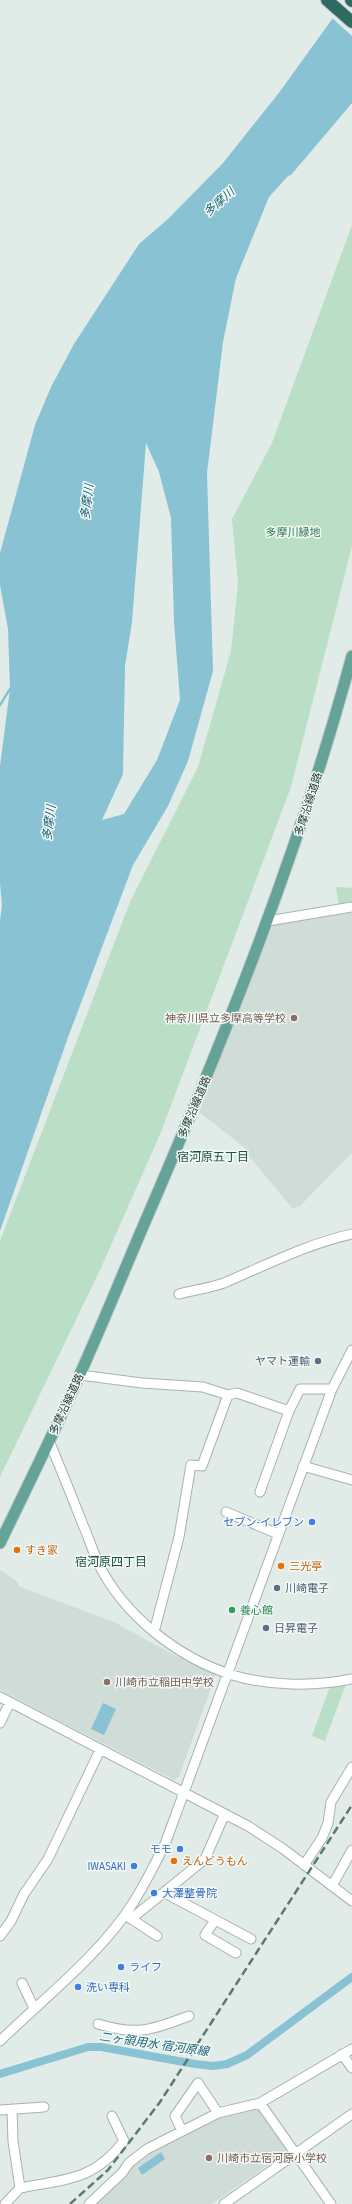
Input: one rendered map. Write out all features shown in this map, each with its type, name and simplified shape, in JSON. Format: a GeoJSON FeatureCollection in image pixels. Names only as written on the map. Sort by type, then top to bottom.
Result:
{"type":"FeatureCollection","features":[{"type":"Feature","properties":{"kind":"highway"},"geometry":{"type":"LineString","coordinates":[[327,0],[352,22]]}},
{"type":"Feature","properties":{"kind":"main road","name":"多摩沿線道路"},"geometry":{"type":"LineString","coordinates":[[0,1543],[80,1375],[193,1112],[268,921],[328,742],[352,656]]}},
{"type":"Feature","properties":{"kind":"street"},"geometry":{"type":"LineString","coordinates":[[268,921],[352,907]]}},
{"type":"Feature","properties":{"kind":"street"},"geometry":{"type":"LineString","coordinates":[[180,1294],[222,1283],[268,1262],[317,1244],[352,1234]]}},
{"type":"Feature","properties":{"kind":"street"},"geometry":{"type":"LineString","coordinates":[[128,1917],[165,1844],[226,1673],[332,1389],[352,1350]]}},
{"type":"Feature","properties":{"kind":"street"},"geometry":{"type":"LineString","coordinates":[[80,1375],[142,1383],[203,1386],[228,1395],[237,1393],[289,1411]]}},
{"type":"Feature","properties":{"kind":"street"},"geometry":{"type":"LineString","coordinates":[[260,1492],[289,1411],[300,1389],[332,1389]]}},
{"type":"Feature","properties":{"kind":"street"},"geometry":{"type":"LineString","coordinates":[[154,1632],[179,1537],[191,1465],[202,1466],[228,1395]]}},
{"type":"Feature","properties":{"kind":"street"},"geometry":{"type":"LineString","coordinates":[[49,1441],[99,1564],[132,1611],[154,1632],[198,1660],[226,1673],[279,1683],[317,1684],[352,1679]]}},
{"type":"Feature","properties":{"kind":"street"},"geometry":{"type":"LineString","coordinates":[[303,1466],[352,1480]]}},
{"type":"Feature","properties":{"kind":"street"},"geometry":{"type":"LineString","coordinates":[[226,1512],[278,1534]]}},
{"type":"Feature","properties":{"kind":"street"},"geometry":{"type":"LineString","coordinates":[[0,1697],[248,1826],[352,1901]]}},
{"type":"Feature","properties":{"kind":"street"},"geometry":{"type":"LineString","coordinates":[[0,1723],[10,1702]]}},
{"type":"Feature","properties":{"kind":"street"},"geometry":{"type":"LineString","coordinates":[[0,1936],[11,1921],[24,1894],[48,1859],[100,1750]]}},
{"type":"Feature","properties":{"kind":"street"},"geometry":{"type":"LineString","coordinates":[[304,1865],[322,1838],[328,1823],[331,1802],[352,1767]]}},
{"type":"Feature","properties":{"kind":"street"},"geometry":{"type":"LineString","coordinates":[[0,2041],[128,1917],[165,1893],[205,1859],[223,1818]]}},
{"type":"Feature","properties":{"kind":"street"},"geometry":{"type":"LineString","coordinates":[[332,1886],[352,1850]]}},
{"type":"Feature","properties":{"kind":"street"},"geometry":{"type":"LineString","coordinates":[[165,1893],[251,1939]]}},
{"type":"Feature","properties":{"kind":"street"},"geometry":{"type":"LineString","coordinates":[[128,1917],[157,1936]]}},
{"type":"Feature","properties":{"kind":"street"},"geometry":{"type":"LineString","coordinates":[[215,1920],[205,1935],[236,1953]]}},
{"type":"Feature","properties":{"kind":"street"},"geometry":{"type":"LineString","coordinates":[[22,1983],[34,2008]]}},
{"type":"Feature","properties":{"kind":"street"},"geometry":{"type":"LineString","coordinates":[[98,2024],[118,2030],[142,2032],[190,2016]]}},
{"type":"Feature","properties":{"kind":"street"},"geometry":{"type":"LineString","coordinates":[[89,2204],[122,2173],[129,2163],[147,2149],[218,2113],[260,2104],[352,2049]]}},
{"type":"Feature","properties":{"kind":"street"},"geometry":{"type":"LineString","coordinates":[[342,2054],[352,2068]]}},
{"type":"Feature","properties":{"kind":"street"},"geometry":{"type":"LineString","coordinates":[[182,2131],[175,2116],[198,2083],[218,2113]]}},
{"type":"Feature","properties":{"kind":"street"},"geometry":{"type":"LineString","coordinates":[[260,2104],[331,2204]]}},
{"type":"Feature","properties":{"kind":"street"},"geometry":{"type":"LineString","coordinates":[[0,2110],[44,2107]]}},
{"type":"Feature","properties":{"kind":"street"},"geometry":{"type":"LineString","coordinates":[[12,2109],[13,2141],[20,2188]]}},
{"type":"Feature","properties":{"kind":"street"},"geometry":{"type":"LineString","coordinates":[[224,2204],[352,2114]]}},
{"type":"Feature","properties":{"kind":"street"},"geometry":{"type":"LineString","coordinates":[[5,2204],[20,2188],[77,2176],[98,2168],[111,2157],[124,2141],[112,2116]]}},
{"type":"Feature","properties":{"kind":"shaded area","name":"神奈川県立多摩高等学校"},"geometry":{"type":"Polygon","coordinates":[[[352,910],[352,1153],[300,1206],[293,1209],[247,1154],[244,1147],[199,1112],[272,923],[352,910]]]}},
{"type":"Feature","properties":{"kind":"shaded area","name":"川崎市立稲田中学校"},"geometry":{"type":"Polygon","coordinates":[[[0,1570],[19,1583],[18,1586],[114,1622],[172,1654],[216,1674],[179,1777],[174,1780],[0,1690],[0,1570]]]}},
{"type":"Feature","properties":{"kind":"shaded area","name":"川崎市立宿河原小学校"},"geometry":{"type":"Polygon","coordinates":[[[257,2106],[288,2151],[212,2204],[94,2204],[133,2165],[150,2151],[218,2117],[257,2106]]]}},
{"type":"Feature","properties":{"kind":"green space","name":"多摩川緑地"},"geometry":{"type":"Polygon","coordinates":[[[352,225],[352,546],[291,787],[161,1132],[101,1268],[0,1477],[0,1241],[130,902],[198,767],[231,651],[238,583],[232,519],[272,443],[352,225]]]}},
{"type":"Feature","properties":{"kind":"green space"},"geometry":{"type":"Polygon","coordinates":[[[336,887],[352,888],[352,904],[339,906],[336,887]]]}},
{"type":"Feature","properties":{"kind":"green space"},"geometry":{"type":"Polygon","coordinates":[[[346,1684],[325,1741],[312,1736],[330,1686],[346,1684]]]}},
{"type":"Feature","properties":{"kind":"water","name":"多摩川"},"geometry":{"type":"Polygon","coordinates":[[[346,0],[352,0],[352,103],[291,175],[288,176],[269,197],[236,278],[223,342],[207,473],[213,671],[188,761],[168,806],[133,865],[67,1040],[0,1231],[0,921],[2,905],[0,883],[0,766],[10,689],[8,629],[0,585],[0,553],[35,425],[51,387],[74,344],[139,244],[168,219],[223,163],[278,94],[346,0]],[[146,443],[132,622],[125,666],[123,774],[102,820],[124,814],[157,760],[180,700],[174,622],[171,518],[159,472],[146,443]]]}},
{"type":"Feature","properties":{"kind":"water"},"geometry":{"type":"Polygon","coordinates":[[[103,1703],[116,1709],[104,1735],[91,1729],[103,1703]]]}},
{"type":"Feature","properties":{"kind":"water"},"geometry":{"type":"Polygon","coordinates":[[[161,2152],[165,2159],[142,2175],[138,2168],[161,2152]]]}},
{"type":"Feature","properties":{"kind":"pier"},"geometry":{"type":"Polygon","coordinates":[[[343,0],[352,0],[352,36],[331,17],[343,0]]]}},
{"type":"Feature","properties":{"kind":"waterway"},"geometry":{"type":"LineString","coordinates":[[0,705],[10,689]]}},
{"type":"Feature","properties":{"kind":"waterway","name":"二ヶ領用水 宿河原線"},"geometry":{"type":"LineString","coordinates":[[0,2074],[88,2047],[101,2047],[195,2064],[213,2066],[227,2064],[247,2055],[352,1977]]}},
{"type":"Feature","properties":{"kind":"railway"},"geometry":{"type":"LineString","coordinates":[[70,2204],[108,2170],[160,2102],[352,1805]]}},
{"type":"Feature","properties":{"kind":"place","name":"神奈川県立多摩高等学校"},"geometry":{"type":"Point","coordinates":[294,1018]}},
{"type":"Feature","properties":{"kind":"place","name":"ヤマト運輸"},"geometry":{"type":"Point","coordinates":[318,1361]}},
{"type":"Feature","properties":{"kind":"place","name":"セブン-イレブン"},"geometry":{"type":"Point","coordinates":[312,1522]}},
{"type":"Feature","properties":{"kind":"place","name":"すき家"},"geometry":{"type":"Point","coordinates":[17,1550]}},
{"type":"Feature","properties":{"kind":"place","name":"三光亭"},"geometry":{"type":"Point","coordinates":[281,1566]}},
{"type":"Feature","properties":{"kind":"place","name":"川崎電子"},"geometry":{"type":"Point","coordinates":[277,1588]}},
{"type":"Feature","properties":{"kind":"place","name":"養心館"},"geometry":{"type":"Point","coordinates":[232,1610]}},
{"type":"Feature","properties":{"kind":"place","name":"日昇電子"},"geometry":{"type":"Point","coordinates":[266,1628]}},
{"type":"Feature","properties":{"kind":"place","name":"川崎市立稲田中学校"},"geometry":{"type":"Point","coordinates":[107,1682]}},
{"type":"Feature","properties":{"kind":"place","name":"モモ"},"geometry":{"type":"Point","coordinates":[180,1849]}},
{"type":"Feature","properties":{"kind":"place","name":"えんどうもん"},"geometry":{"type":"Point","coordinates":[174,1861]}},
{"type":"Feature","properties":{"kind":"place","name":"IWASAKI"},"geometry":{"type":"Point","coordinates":[134,1866]}},
{"type":"Feature","properties":{"kind":"place","name":"大澤整骨院"},"geometry":{"type":"Point","coordinates":[154,1893]}},
{"type":"Feature","properties":{"kind":"place","name":"ライフ"},"geometry":{"type":"Point","coordinates":[121,1967]}},
{"type":"Feature","properties":{"kind":"place","name":"洗い専科"},"geometry":{"type":"Point","coordinates":[78,1987]}},
{"type":"Feature","properties":{"kind":"place","name":"川崎市立宿河原小学校"},"geometry":{"type":"Point","coordinates":[209,2158]}},
{"type":"Feature","properties":{"kind":"district","name":"宿河原五丁目"},"geometry":{"type":"Point","coordinates":[213,1157]}},
{"type":"Feature","properties":{"kind":"district","name":"宿河原四丁目"},"geometry":{"type":"Point","coordinates":[111,1562]}}]}
